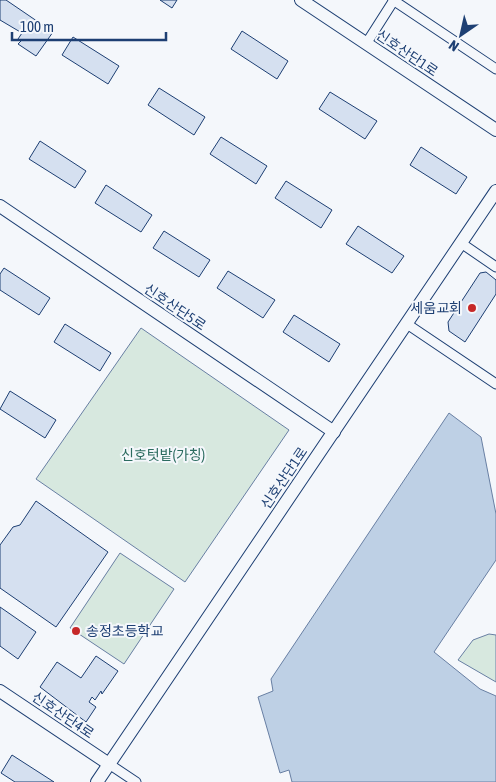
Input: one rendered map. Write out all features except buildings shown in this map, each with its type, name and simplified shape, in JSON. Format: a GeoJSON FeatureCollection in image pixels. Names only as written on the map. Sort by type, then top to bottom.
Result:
{"type":"FeatureCollection","features":[{"type":"Feature","properties":{"kind":"main road","name":"신호산단1로"},"geometry":{"type":"LineString","coordinates":[[301,0],[496,130]]}},
{"type":"Feature","properties":{"kind":"main road","name":"신호산단1로"},"geometry":{"type":"LineString","coordinates":[[97,782],[496,192]]}},
{"type":"Feature","properties":{"kind":"main road","name":"신호산단5로"},"geometry":{"type":"LineString","coordinates":[[0,206],[334,432]]}},
{"type":"Feature","properties":{"kind":"main road","name":"신호산단4로"},"geometry":{"type":"LineString","coordinates":[[0,690],[109,764]]}},
{"type":"Feature","properties":{"kind":"street"},"geometry":{"type":"LineString","coordinates":[[366,44],[394,0],[496,69]]}},
{"type":"Feature","properties":{"kind":"street"},"geometry":{"type":"LineString","coordinates":[[461,243],[496,267]]}},
{"type":"Feature","properties":{"kind":"street"},"geometry":{"type":"LineString","coordinates":[[406,324],[496,384]]}},
{"type":"Feature","properties":{"kind":"street"},"geometry":{"type":"LineString","coordinates":[[109,764],[136,782]]}},
{"type":"Feature","properties":{"kind":"green space","name":"신호텃밭(가칭)"},"geometry":{"type":"Polygon","coordinates":[[[141,328],[289,430],[185,582],[36,479],[141,328]]]}},
{"type":"Feature","properties":{"kind":"green space"},"geometry":{"type":"Polygon","coordinates":[[[120,553],[174,589],[124,664],[70,628],[120,553]]]}},
{"type":"Feature","properties":{"kind":"green space"},"geometry":{"type":"Polygon","coordinates":[[[489,634],[496,635],[496,682],[458,660],[473,640],[489,634]]]}},
{"type":"Feature","properties":{"kind":"water"},"geometry":{"type":"Polygon","coordinates":[[[449,413],[481,437],[496,514],[496,560],[434,652],[480,689],[496,696],[496,782],[292,782],[289,770],[280,773],[258,697],[273,691],[271,679],[449,413]]]}},
{"type":"Feature","properties":{"kind":"place","name":"세움교회"},"geometry":{"type":"Point","coordinates":[472,308]}},
{"type":"Feature","properties":{"kind":"place","name":"송정초등학교"},"geometry":{"type":"Point","coordinates":[76,631]}}]}
